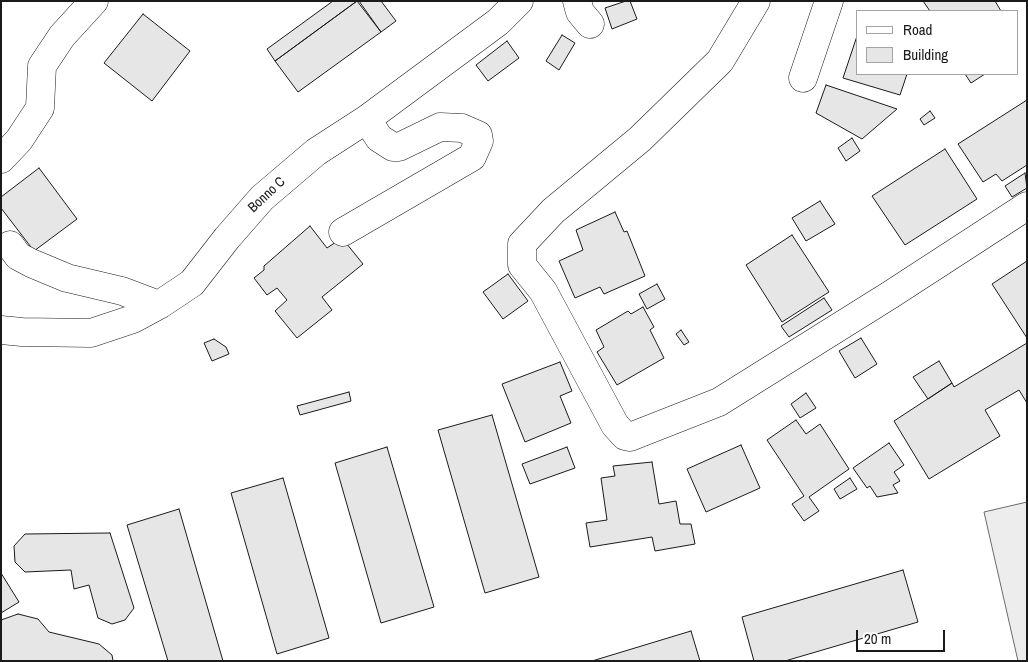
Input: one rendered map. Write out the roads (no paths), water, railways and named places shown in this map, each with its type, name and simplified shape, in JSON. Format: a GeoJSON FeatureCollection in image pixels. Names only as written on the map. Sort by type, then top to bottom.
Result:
{"type":"FeatureCollection","features":[{"type":"Feature","properties":{"kind":"street"},"geometry":{"type":"LineString","coordinates":[[1,159],[19,140],[40,108],[42,66],[62,36],[94,1]]}},
{"type":"Feature","properties":{"kind":"street","name":"Bonno C"},"geometry":{"type":"LineString","coordinates":[[1,330],[91,333],[133,319],[159,305],[192,283],[227,238],[262,198],[316,152],[367,120],[498,22],[519,1]]}},
{"type":"Feature","properties":{"kind":"street"},"geometry":{"type":"LineString","coordinates":[[756,1],[720,61],[640,139],[553,211],[522,244],[522,264],[543,291],[615,425],[625,436],[630,437],[719,402],[890,295],[1027,206]]}},
{"type":"Feature","properties":{"kind":"street"},"geometry":{"type":"LineString","coordinates":[[803,78],[829,1]]}},
{"type":"Feature","properties":{"kind":"street"},"geometry":{"type":"LineString","coordinates":[[343,232],[472,157],[479,141],[478,135],[462,128],[440,127],[399,147],[393,147],[378,138],[367,120]]}},
{"type":"Feature","properties":{"kind":"street"},"geometry":{"type":"LineString","coordinates":[[10,245],[18,256],[68,278],[122,291],[159,305]]}}]}
